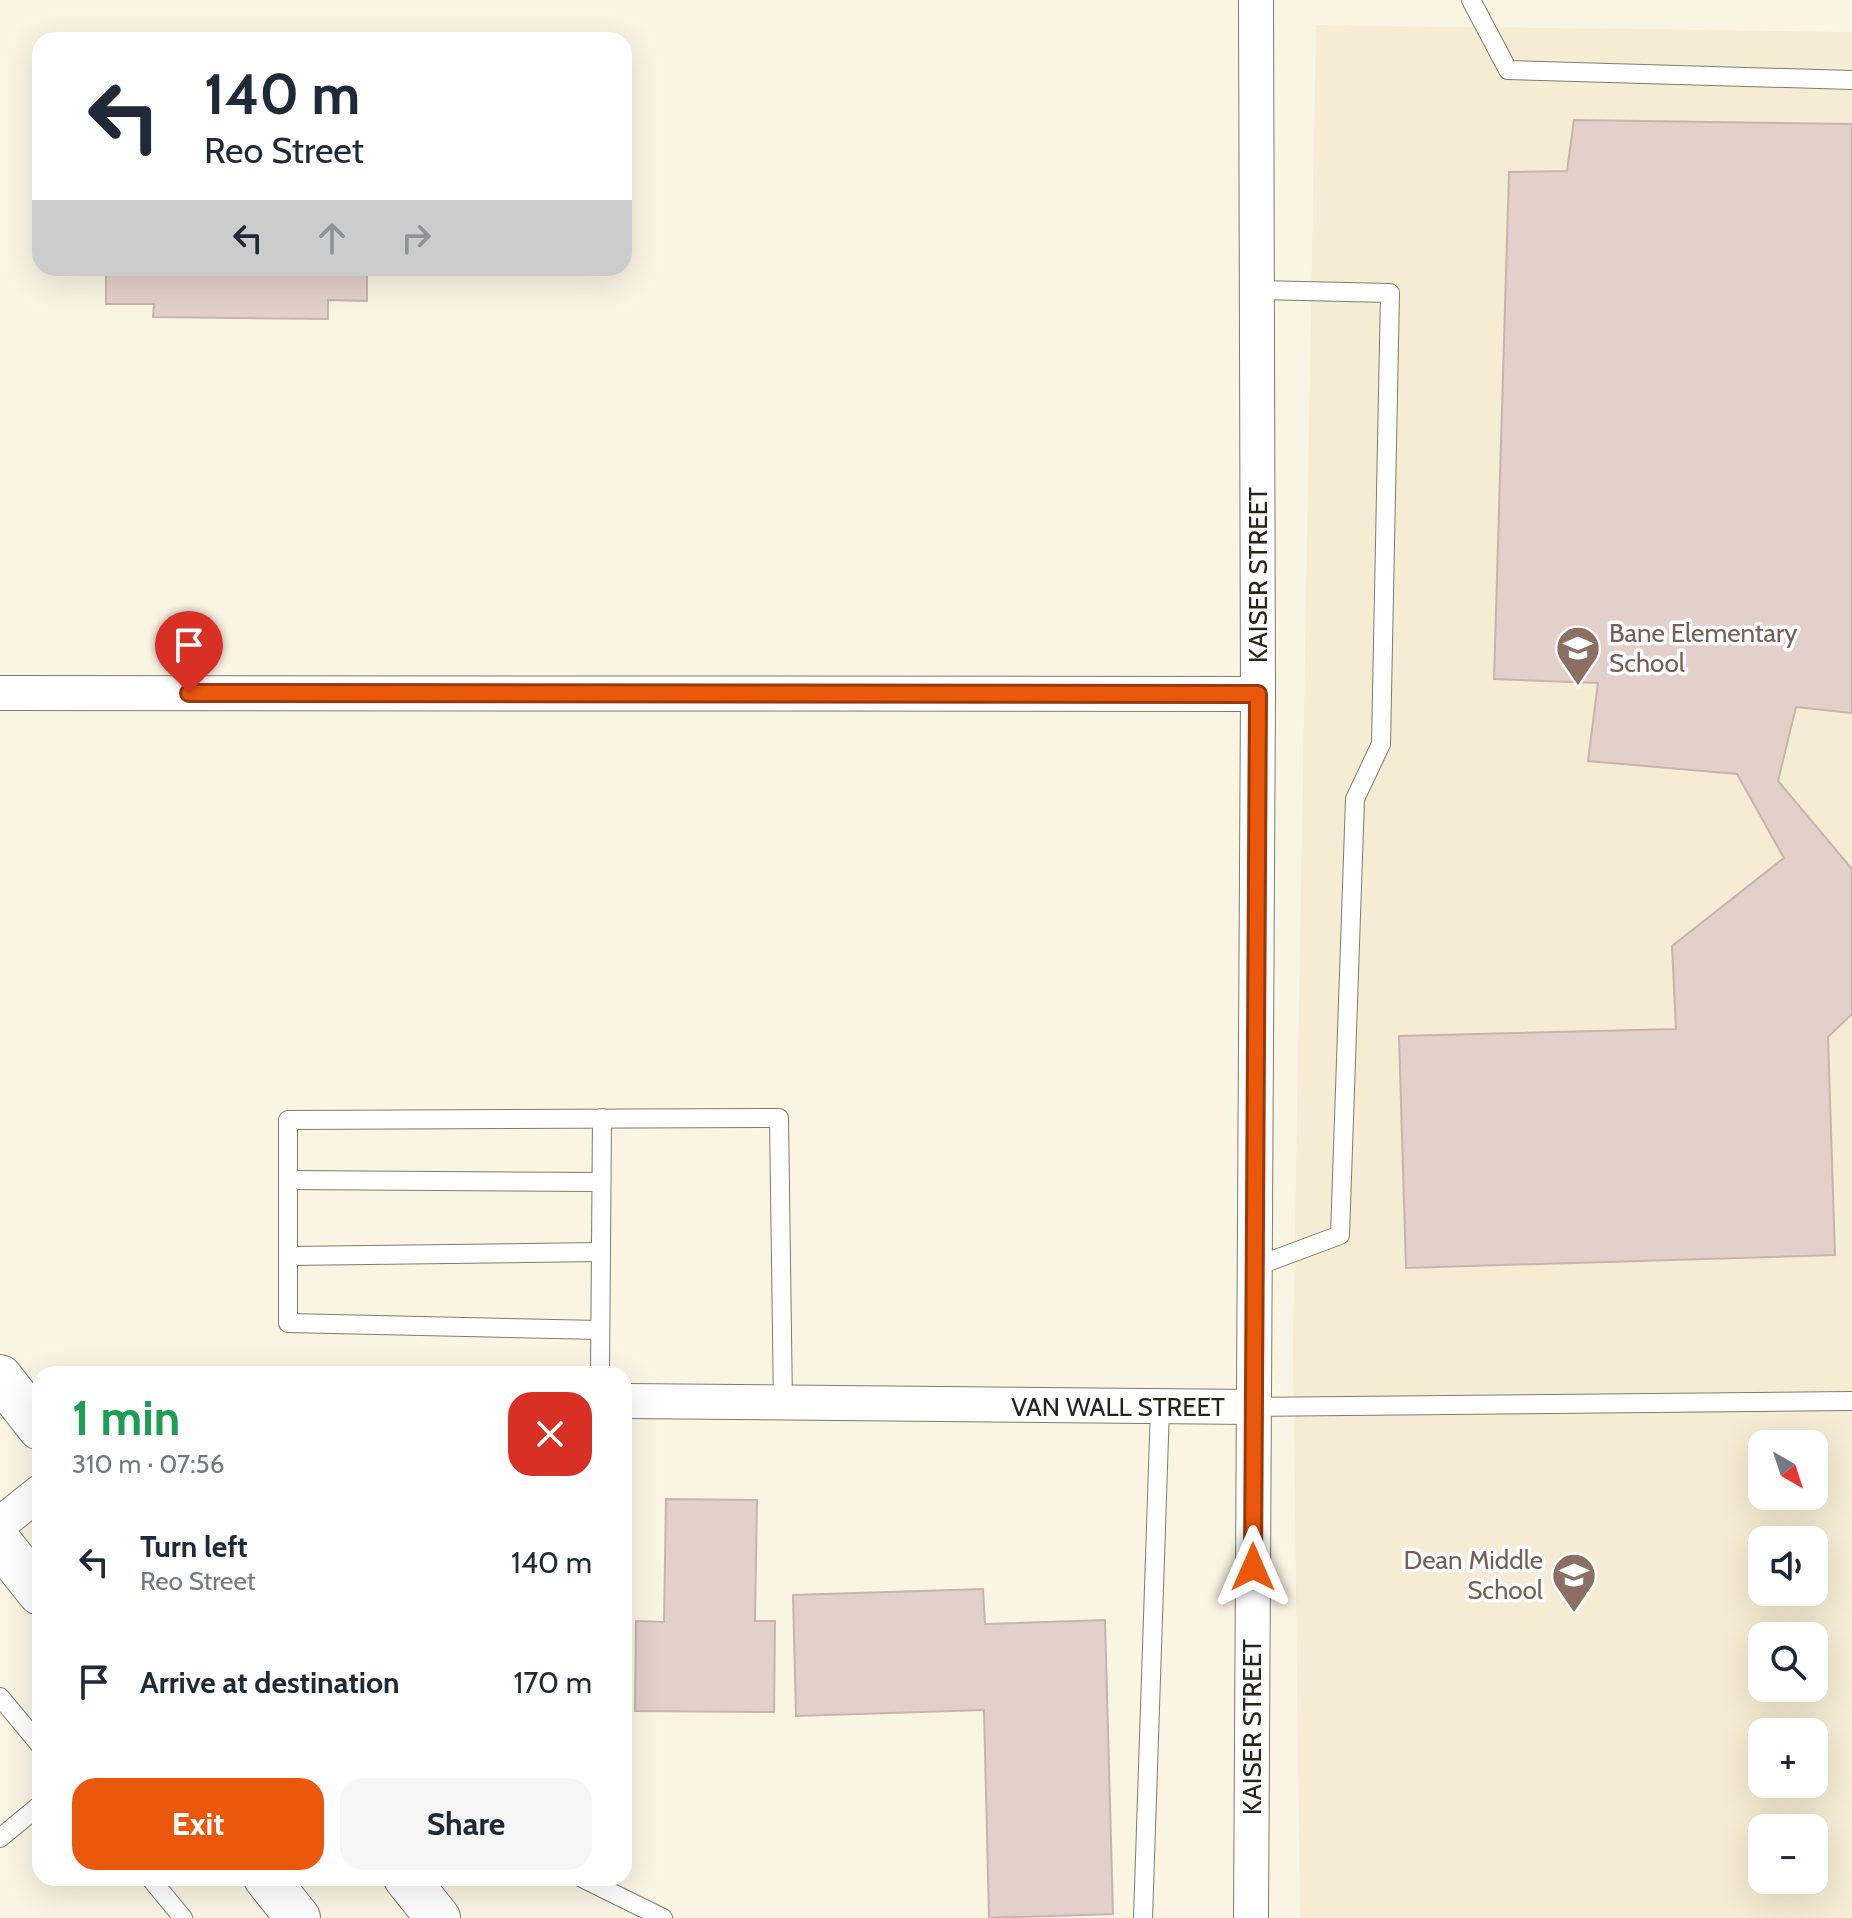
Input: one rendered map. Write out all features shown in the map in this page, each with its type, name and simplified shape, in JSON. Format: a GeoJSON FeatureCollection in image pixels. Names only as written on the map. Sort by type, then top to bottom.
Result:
{"type":"FeatureCollection","features":[{"type":"Feature","properties":{"kind":"main road"},"geometry":{"type":"LineString","coordinates":[[0,1377],[32,1418]]}},
{"type":"Feature","properties":{"kind":"main road"},"geometry":{"type":"LineString","coordinates":[[0,1543],[32,1583]]}},
{"type":"Feature","properties":{"kind":"main road"},"geometry":{"type":"LineString","coordinates":[[272,1886],[298,1918]]}},
{"type":"Feature","properties":{"kind":"main road"},"geometry":{"type":"LineString","coordinates":[[412,1886],[438,1918]]}},
{"type":"Feature","properties":{"kind":"street","name":"KAISER STREET"},"geometry":{"type":"LineString","coordinates":[[1251,1918],[1258,694],[1256,0]]}},
{"type":"Feature","properties":{"kind":"street"},"geometry":{"type":"LineString","coordinates":[[0,693],[1258,694]]}},
{"type":"Feature","properties":{"kind":"street","name":"VAN WALL STREET"},"geometry":{"type":"LineString","coordinates":[[632,1401],[1253,1407]]}},
{"type":"Feature","properties":{"kind":"street"},"geometry":{"type":"LineString","coordinates":[[0,1524],[32,1498]]}},
{"type":"Feature","properties":{"kind":"lane"},"geometry":{"type":"LineString","coordinates":[[1471,0],[1508,70],[1852,80]]}},
{"type":"Feature","properties":{"kind":"lane"},"geometry":{"type":"LineString","coordinates":[[1254,1267],[1340,1235],[1355,799],[1381,744],[1390,293],[1257,290]]}},
{"type":"Feature","properties":{"kind":"lane"},"geometry":{"type":"LineString","coordinates":[[600,1366],[602,1118]]}},
{"type":"Feature","properties":{"kind":"lane"},"geometry":{"type":"LineString","coordinates":[[599,1330],[288,1323],[288,1120],[779,1118],[783,1405]]}},
{"type":"Feature","properties":{"kind":"lane"},"geometry":{"type":"LineString","coordinates":[[288,1180],[601,1182]]}},
{"type":"Feature","properties":{"kind":"lane"},"geometry":{"type":"LineString","coordinates":[[288,1256],[600,1252]]}},
{"type":"Feature","properties":{"kind":"lane","name":"VAN WALL STREET"},"geometry":{"type":"LineString","coordinates":[[1253,1407],[1852,1401]]}},
{"type":"Feature","properties":{"kind":"lane"},"geometry":{"type":"LineString","coordinates":[[1143,1918],[1160,1407]]}},
{"type":"Feature","properties":{"kind":"lane"},"geometry":{"type":"LineString","coordinates":[[0,1697],[32,1735]]}},
{"type":"Feature","properties":{"kind":"lane"},"geometry":{"type":"LineString","coordinates":[[0,1838],[32,1812]]}},
{"type":"Feature","properties":{"kind":"lane"},"geometry":{"type":"LineString","coordinates":[[157,1886],[183,1918]]}},
{"type":"Feature","properties":{"kind":"lane"},"geometry":{"type":"LineString","coordinates":[[598,1886],[663,1918]]}},
{"type":"Feature","properties":{"kind":"shaded area","name":"Bane Elementary School"},"geometry":{"type":"Polygon","coordinates":[[[1316,25],[1852,32],[1852,1918],[1300,1918],[1293,1345],[1316,25]]]}},
{"type":"Feature","properties":{"kind":"building"},"geometry":{"type":"Polygon","coordinates":[[[1574,120],[1852,124],[1852,713],[1796,707],[1778,781],[1852,869],[1852,1014],[1828,1037],[1835,1255],[1406,1268],[1399,1036],[1676,1029],[1672,946],[1784,858],[1737,774],[1588,761],[1598,683],[1494,679],[1509,172],[1567,171],[1574,120]]]}},
{"type":"Feature","properties":{"kind":"building"},"geometry":{"type":"Polygon","coordinates":[[[106,276],[367,276],[367,301],[328,300],[328,319],[153,317],[154,304],[106,304],[106,276]]]}},
{"type":"Feature","properties":{"kind":"building"},"geometry":{"type":"Polygon","coordinates":[[[666,1499],[757,1500],[755,1621],[775,1621],[774,1712],[635,1711],[636,1621],[664,1622],[666,1499]]]}},
{"type":"Feature","properties":{"kind":"building"},"geometry":{"type":"Polygon","coordinates":[[[983,1589],[985,1624],[1105,1620],[1113,1914],[989,1918],[984,1710],[796,1716],[793,1595],[983,1589]]]}},
{"type":"Feature","properties":{"kind":"place","name":"Bane Elementary School"},"geometry":{"type":"Point","coordinates":[1578,687]}},
{"type":"Feature","properties":{"kind":"place","name":"Dean Middle School"},"geometry":{"type":"Point","coordinates":[1574,1614]}},
{"type":"Feature","properties":{"kind":"route"},"geometry":{"type":"LineString","coordinates":[[189,693],[1258,694],[1253,1567]]}}]}
